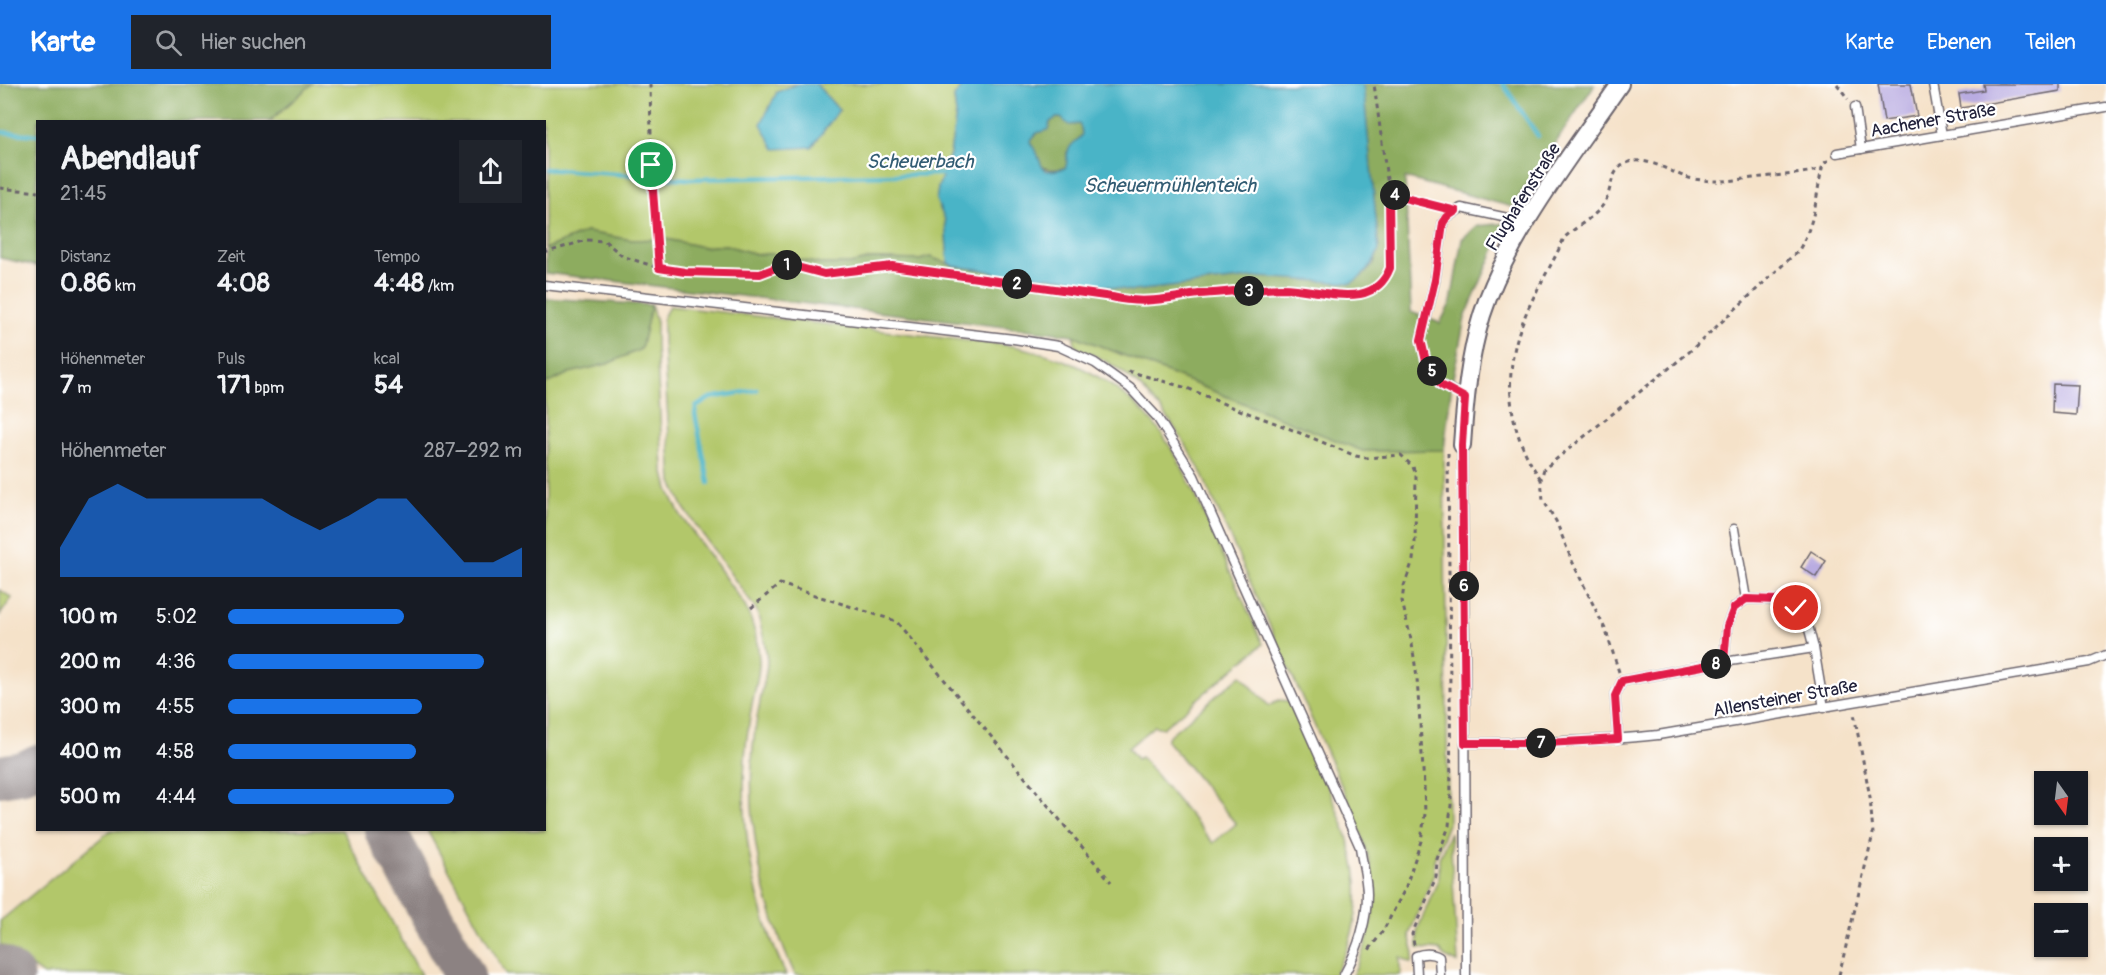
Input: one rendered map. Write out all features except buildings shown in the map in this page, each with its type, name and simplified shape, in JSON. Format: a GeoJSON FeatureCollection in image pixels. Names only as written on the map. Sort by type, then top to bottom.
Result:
{"type":"FeatureCollection","features":[{"type":"Feature","properties":{"kind":"street","name":"Flughafenstraße"},"geometry":{"type":"LineString","coordinates":[[1455,445],[1483,313],[1500,273],[1526,222],[1620,84]]}},
{"type":"Feature","properties":{"kind":"lane"},"geometry":{"type":"LineString","coordinates":[[1933,84],[1942,135]]}},
{"type":"Feature","properties":{"kind":"lane"},"geometry":{"type":"LineString","coordinates":[[1855,107],[1861,149]]}},
{"type":"Feature","properties":{"kind":"lane","name":"Aachener Straße"},"geometry":{"type":"LineString","coordinates":[[1837,153],[2106,107]]}},
{"type":"Feature","properties":{"kind":"lane"},"geometry":{"type":"LineString","coordinates":[[1465,398],[1441,385],[1426,361],[1421,340],[1435,280],[1443,223],[1447,217],[1461,208],[1526,222]]}},
{"type":"Feature","properties":{"kind":"lane"},"geometry":{"type":"LineString","coordinates":[[546,285],[1036,342],[1058,346],[1095,363],[1130,388],[1157,417],[1194,476],[1360,847],[1367,892],[1365,917],[1354,954],[1344,975]]}},
{"type":"Feature","properties":{"kind":"lane"},"geometry":{"type":"LineString","coordinates":[[1455,445],[1465,743],[1466,975]]}},
{"type":"Feature","properties":{"kind":"lane"},"geometry":{"type":"LineString","coordinates":[[1734,529],[1746,599]]}},
{"type":"Feature","properties":{"kind":"lane"},"geometry":{"type":"LineString","coordinates":[[1724,662],[1727,626],[1734,608],[1746,599],[1779,600],[1796,608],[1804,616],[1814,648],[1824,708]]}},
{"type":"Feature","properties":{"kind":"lane"},"geometry":{"type":"LineString","coordinates":[[1618,739],[1615,696],[1622,681],[1814,648]]}},
{"type":"Feature","properties":{"kind":"lane","name":"Allensteiner Straße"},"geometry":{"type":"LineString","coordinates":[[1465,743],[1547,743],[1618,739],[1719,726],[2089,662],[2106,654]]}},
{"type":"Feature","properties":{"kind":"lane"},"geometry":{"type":"LineString","coordinates":[[1417,975],[1416,956],[1434,954],[1439,957],[1440,975]]}},
{"type":"Feature","properties":{"kind":"path"},"geometry":{"type":"LineString","coordinates":[[650,84],[652,188],[659,268]]}},
{"type":"Feature","properties":{"kind":"path"},"geometry":{"type":"LineString","coordinates":[[546,252],[587,240],[606,241],[622,256],[659,268],[685,272],[760,274],[786,264],[824,274],[892,266],[1132,302],[1198,294],[1284,288],[1361,294],[1377,288],[1387,275],[1391,260],[1389,194],[1374,84]]}},
{"type":"Feature","properties":{"kind":"path"},"geometry":{"type":"LineString","coordinates":[[1837,84],[1855,107]]}},
{"type":"Feature","properties":{"kind":"path"},"geometry":{"type":"LineString","coordinates":[[1622,681],[1606,631],[1572,561],[1556,521],[1543,500],[1541,479],[1544,469],[1688,353],[1799,249],[1809,232],[1814,217],[1823,164],[1837,153]]}},
{"type":"Feature","properties":{"kind":"path"},"geometry":{"type":"LineString","coordinates":[[1541,479],[1526,454],[1512,409],[1509,387],[1515,346],[1523,320],[1564,238],[1602,206],[1610,191],[1613,176],[1623,164],[1638,161],[1651,163],[1681,176],[1709,182],[1800,175],[1822,169]]}},
{"type":"Feature","properties":{"kind":"path"},"geometry":{"type":"LineString","coordinates":[[0,188],[36,192]]}},
{"type":"Feature","properties":{"kind":"path"},"geometry":{"type":"LineString","coordinates":[[1389,194],[1456,211]]}},
{"type":"Feature","properties":{"kind":"path"},"geometry":{"type":"LineString","coordinates":[[1113,376],[1124,370],[1187,388],[1356,456],[1366,458],[1401,455],[1413,467],[1416,475],[1415,542],[1402,601],[1417,678],[1425,813],[1421,841],[1414,865],[1394,912],[1372,948],[1364,955],[1354,954]]}},
{"type":"Feature","properties":{"kind":"path"},"geometry":{"type":"LineString","coordinates":[[1416,956],[1412,934],[1436,878],[1437,859],[1449,826],[1451,805],[1455,445]]}},
{"type":"Feature","properties":{"kind":"path"},"geometry":{"type":"LineString","coordinates":[[751,608],[780,584],[896,621],[1111,882]]}},
{"type":"Feature","properties":{"kind":"path"},"geometry":{"type":"LineString","coordinates":[[1839,975],[1873,834],[1870,797],[1852,703]]}},
{"type":"Feature","properties":{"kind":"green space"},"geometry":{"type":"Polygon","coordinates":[[[0,84],[312,84],[270,120],[36,120],[36,266],[0,258],[0,84]]]}},
{"type":"Feature","properties":{"kind":"green space"},"geometry":{"type":"Polygon","coordinates":[[[312,84],[797,84],[777,92],[839,110],[816,84],[960,84],[961,88],[954,99],[956,114],[950,154],[938,188],[945,220],[948,262],[954,266],[930,257],[920,260],[872,259],[850,264],[820,264],[772,254],[756,254],[725,245],[703,247],[666,239],[632,240],[586,232],[546,248],[546,120],[271,120],[312,84]]]}},
{"type":"Feature","properties":{"kind":"green space"},"geometry":{"type":"Polygon","coordinates":[[[1363,84],[1595,84],[1512,207],[1405,178],[1411,312],[1440,323],[1451,302],[1462,239],[1476,226],[1506,223],[1465,318],[1452,382],[1444,450],[1363,451],[1073,335],[546,273],[546,249],[586,232],[632,240],[666,239],[703,247],[725,245],[756,254],[772,254],[820,264],[850,264],[872,259],[920,260],[930,257],[954,266],[984,270],[1010,277],[1022,275],[1072,279],[1132,291],[1259,277],[1361,277],[1373,265],[1379,250],[1363,84]]]}},
{"type":"Feature","properties":{"kind":"green space"},"geometry":{"type":"Polygon","coordinates":[[[1061,118],[1073,125],[1079,124],[1082,135],[1067,152],[1065,168],[1044,168],[1034,156],[1030,141],[1037,133],[1049,129],[1050,122],[1061,118]]]}},
{"type":"Feature","properties":{"kind":"green space"},"geometry":{"type":"Polygon","coordinates":[[[546,298],[651,305],[641,349],[607,364],[569,373],[546,384],[546,298]]]}},
{"type":"Feature","properties":{"kind":"green space"},"geometry":{"type":"Polygon","coordinates":[[[651,305],[656,321],[663,469],[668,489],[680,514],[745,606],[756,639],[759,670],[746,744],[745,814],[758,897],[775,950],[786,975],[506,975],[428,831],[546,831],[546,384],[569,373],[607,364],[641,349],[651,305]]]}},
{"type":"Feature","properties":{"kind":"green space"},"geometry":{"type":"Polygon","coordinates":[[[669,306],[1031,350],[1063,360],[1092,373],[1121,392],[1148,417],[1160,431],[1189,481],[1263,644],[1163,728],[1154,726],[1128,748],[1137,759],[1141,757],[1213,843],[1236,824],[1167,741],[1167,737],[1241,675],[1269,706],[1279,700],[1289,701],[1338,811],[1353,857],[1357,880],[1354,926],[1334,975],[795,975],[775,923],[760,871],[753,817],[752,754],[767,666],[764,642],[757,611],[684,508],[672,482],[663,342],[663,318],[669,306]]]}},
{"type":"Feature","properties":{"kind":"green space"},"geometry":{"type":"Polygon","coordinates":[[[1073,335],[1363,451],[1444,450],[1448,824],[1434,860],[1434,874],[1409,935],[1414,953],[1412,963],[1400,957],[1400,975],[1352,975],[1370,929],[1373,907],[1373,886],[1365,844],[1347,798],[1199,468],[1172,423],[1150,396],[1109,363],[1076,347],[1073,335]]]}},
{"type":"Feature","properties":{"kind":"green space"},"geometry":{"type":"Polygon","coordinates":[[[0,590],[12,598],[0,615],[0,590]]]}},
{"type":"Feature","properties":{"kind":"green space"},"geometry":{"type":"Polygon","coordinates":[[[110,831],[343,831],[421,975],[43,975],[0,944],[0,921],[110,831]]]}},
{"type":"Feature","properties":{"kind":"green space"},"geometry":{"type":"Polygon","coordinates":[[[1450,832],[1458,963],[1445,957],[1440,950],[1418,948],[1417,931],[1439,877],[1439,858],[1450,832]]]}},
{"type":"Feature","properties":{"kind":"water"},"geometry":{"type":"Polygon","coordinates":[[[797,84],[816,84],[839,110],[812,147],[775,149],[761,124],[777,92],[797,84]]]}},
{"type":"Feature","properties":{"kind":"water","name":"Scheuermühlenteich"},"geometry":{"type":"Polygon","coordinates":[[[960,84],[1363,84],[1379,250],[1368,269],[1351,283],[1259,277],[1132,291],[1072,279],[1022,275],[1010,277],[984,270],[954,266],[948,263],[945,220],[936,200],[950,154],[956,114],[954,97],[961,88],[960,84]],[[1061,118],[1050,122],[1048,130],[1037,133],[1030,141],[1043,168],[1048,171],[1065,168],[1068,151],[1082,133],[1079,124],[1069,125],[1061,118]]]}},
{"type":"Feature","properties":{"kind":"waterway","name":"Scheuerbach"},"geometry":{"type":"LineString","coordinates":[[1503,84],[1538,136]]}},
{"type":"Feature","properties":{"kind":"waterway","name":"Scheuerbach"},"geometry":{"type":"LineString","coordinates":[[0,132],[36,135]]}},
{"type":"Feature","properties":{"kind":"waterway","name":"Scheuerbach"},"geometry":{"type":"LineString","coordinates":[[546,169],[688,179],[946,174]]}},
{"type":"Feature","properties":{"kind":"waterway"},"geometry":{"type":"LineString","coordinates":[[709,483],[695,414],[696,407],[710,398],[757,390]]}},
{"type":"Feature","properties":{"kind":"taxiway"},"geometry":{"type":"LineString","coordinates":[[0,776],[24,772],[36,766]]}},
{"type":"Feature","properties":{"kind":"taxiway"},"geometry":{"type":"LineString","coordinates":[[386,831],[464,975]]}},
{"type":"Feature","properties":{"kind":"taxiway"},"geometry":{"type":"LineString","coordinates":[[0,966],[13,975]]}},
{"type":"Feature","properties":{"kind":"route"},"geometry":{"type":"LineString","coordinates":[[651,165],[659,268],[685,272],[760,274],[786,264],[824,274],[892,266],[1112,297],[1132,302],[1198,294],[1284,288],[1361,294],[1377,288],[1390,268],[1389,194],[1456,211],[1443,223],[1435,280],[1421,340],[1426,361],[1441,385],[1465,398],[1462,445],[1465,743],[1547,743],[1618,739],[1615,696],[1622,681],[1724,662],[1727,626],[1734,608],[1746,599],[1779,600],[1796,608]]}}]}
